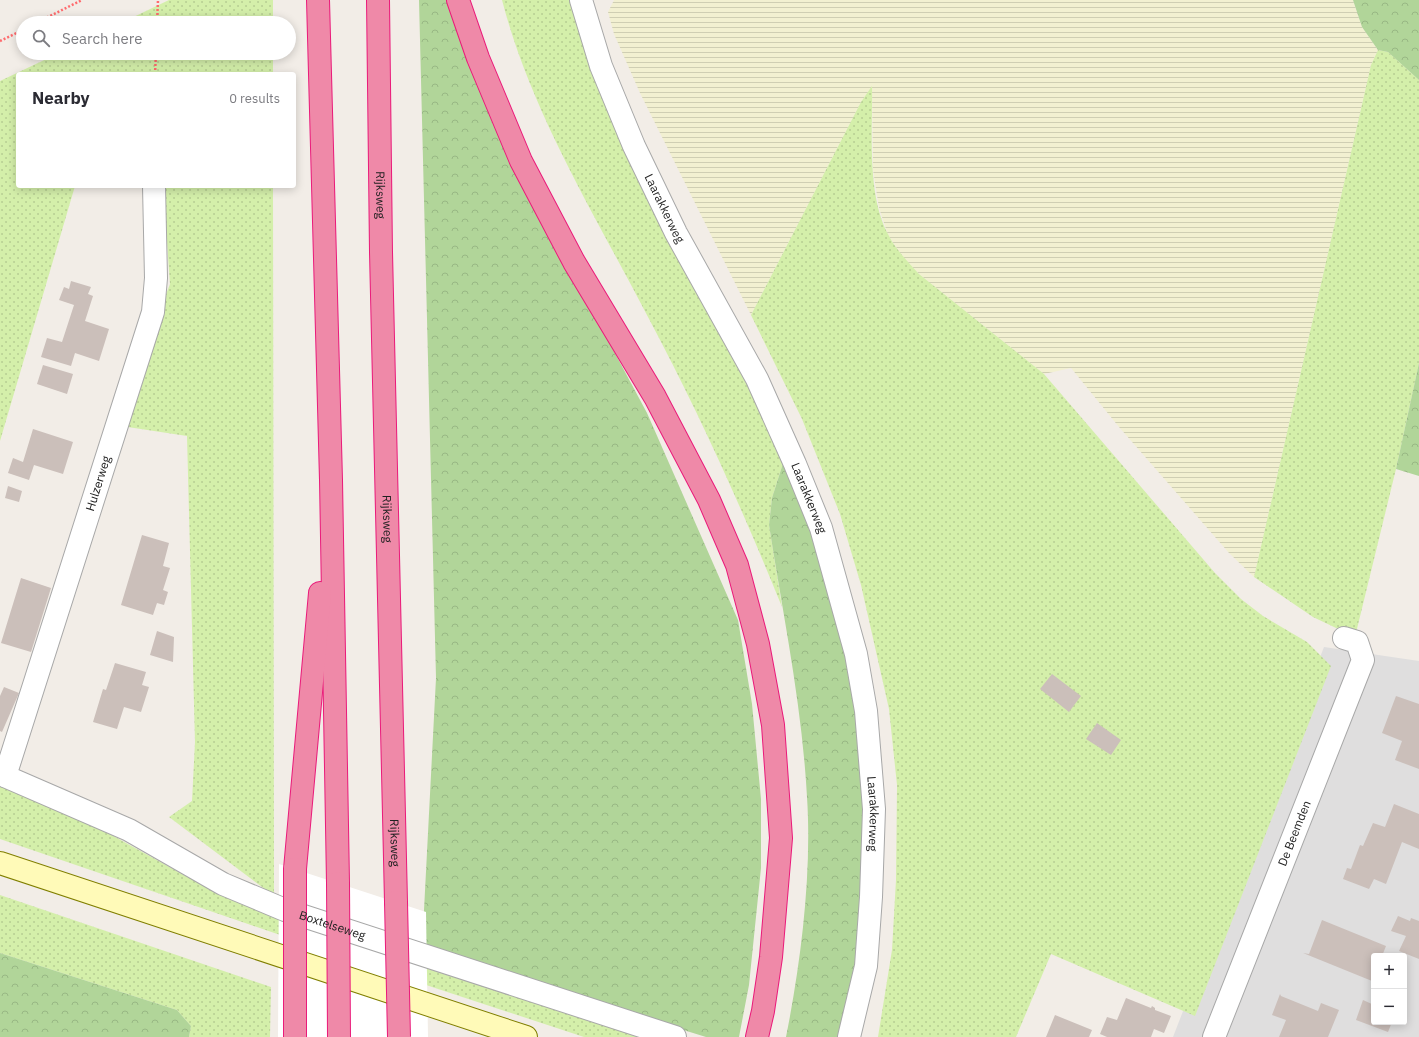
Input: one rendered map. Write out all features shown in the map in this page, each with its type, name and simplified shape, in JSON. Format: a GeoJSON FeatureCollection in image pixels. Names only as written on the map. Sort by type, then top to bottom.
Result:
{"type":"FeatureCollection","features":[{"type":"Feature","properties":{"kind":"highway"},"geometry":{"type":"LineString","coordinates":[[318,0],[330,480],[338,883],[339,1037]]}},
{"type":"Feature","properties":{"kind":"highway","name":"Rijksweg"},"geometry":{"type":"LineString","coordinates":[[378,0],[381,252],[399,1037]]}},
{"type":"Feature","properties":{"kind":"highway"},"geometry":{"type":"LineString","coordinates":[[458,0],[478,58],[521,161],[574,262],[655,397],[709,500],[737,565],[758,644],[773,725],[781,838],[771,957],[763,1010],[757,1037]]}},
{"type":"Feature","properties":{"kind":"highway"},"geometry":{"type":"LineString","coordinates":[[295,1037],[295,869],[330,480]]}},
{"type":"Feature","properties":{"kind":"main road"},"geometry":{"type":"LineString","coordinates":[[0,863],[526,1037]]}},
{"type":"Feature","properties":{"kind":"street","name":"Laarakkerweg"},"geometry":{"type":"LineString","coordinates":[[581,0],[602,66],[634,146],[676,233],[757,379],[796,464],[821,528],[856,654],[866,711],[874,809],[871,897],[866,966],[849,1037]]}},
{"type":"Feature","properties":{"kind":"street","name":"Hulzerweg"},"geometry":{"type":"LineString","coordinates":[[2,775],[153,312],[156,278],[154,188]]}},
{"type":"Feature","properties":{"kind":"street","name":"De Beemden"},"geometry":{"type":"LineString","coordinates":[[1214,1037],[1363,660],[1357,642],[1344,638]]}},
{"type":"Feature","properties":{"kind":"street","name":"Boxtelseweg"},"geometry":{"type":"LineString","coordinates":[[2,775],[129,830],[223,884],[285,910],[675,1037]]}},
{"type":"Feature","properties":{"kind":"path"},"geometry":{"type":"LineString","coordinates":[[50,16],[82,0]]}},
{"type":"Feature","properties":{"kind":"path"},"geometry":{"type":"LineString","coordinates":[[157,16],[158,0]]}},
{"type":"Feature","properties":{"kind":"path"},"geometry":{"type":"LineString","coordinates":[[0,41],[16,33]]}},
{"type":"Feature","properties":{"kind":"path"},"geometry":{"type":"LineString","coordinates":[[155,72],[156,60]]}},
{"type":"Feature","properties":{"kind":"shaded area"},"geometry":{"type":"Polygon","coordinates":[[[614,0],[1353,0],[1362,27],[1378,50],[1371,65],[1254,577],[1229,553],[1119,427],[1071,368],[1044,374],[919,274],[902,256],[888,235],[879,208],[873,170],[872,87],[861,102],[751,315],[640,93],[614,34],[608,12],[614,0]]]}},
{"type":"Feature","properties":{"kind":"shaded area"},"geometry":{"type":"Polygon","coordinates":[[[1324,647],[1419,661],[1419,1037],[1173,1037],[1324,647]]]}},
{"type":"Feature","properties":{"kind":"green space"},"geometry":{"type":"Polygon","coordinates":[[[169,0],[273,0],[273,16],[136,16],[169,0]]]}},
{"type":"Feature","properties":{"kind":"green space"},"geometry":{"type":"Polygon","coordinates":[[[419,0],[450,0],[470,61],[505,151],[551,240],[594,314],[647,413],[738,620],[752,704],[761,799],[761,868],[749,985],[739,1037],[706,1037],[422,949],[436,678],[419,0]]]}},
{"type":"Feature","properties":{"kind":"green space"},"geometry":{"type":"Polygon","coordinates":[[[502,0],[574,0],[785,457],[772,498],[769,525],[782,607],[751,533],[702,424],[547,123],[514,42],[502,0]]]}},
{"type":"Feature","properties":{"kind":"green space"},"geometry":{"type":"Polygon","coordinates":[[[1353,0],[1419,0],[1419,80],[1388,52],[1378,50],[1362,27],[1353,0]]]}},
{"type":"Feature","properties":{"kind":"green space"},"geometry":{"type":"Polygon","coordinates":[[[1378,50],[1388,52],[1419,80],[1419,363],[1396,469],[1355,637],[1313,617],[1254,577],[1371,65],[1378,50]]]}},
{"type":"Feature","properties":{"kind":"green space"},"geometry":{"type":"Polygon","coordinates":[[[44,60],[273,60],[273,72],[19,72],[44,60]]]}},
{"type":"Feature","properties":{"kind":"green space"},"geometry":{"type":"Polygon","coordinates":[[[16,73],[16,188],[74,188],[0,441],[0,81],[16,73]]]}},
{"type":"Feature","properties":{"kind":"green space"},"geometry":{"type":"Polygon","coordinates":[[[872,86],[872,162],[877,202],[882,220],[889,236],[899,251],[919,274],[1044,374],[1215,573],[1241,599],[1263,616],[1307,642],[1331,666],[1195,1016],[1051,954],[1016,1037],[878,1037],[892,950],[896,880],[897,785],[889,709],[861,585],[840,514],[802,419],[751,315],[861,102],[872,86]]]}},
{"type":"Feature","properties":{"kind":"green space"},"geometry":{"type":"Polygon","coordinates":[[[163,188],[273,188],[274,896],[169,817],[192,801],[195,742],[187,436],[121,426],[151,333],[170,284],[163,188]]]}},
{"type":"Feature","properties":{"kind":"green space"},"geometry":{"type":"Polygon","coordinates":[[[1419,363],[1419,476],[1396,469],[1419,363]]]}},
{"type":"Feature","properties":{"kind":"green space"},"geometry":{"type":"Polygon","coordinates":[[[785,457],[832,593],[858,714],[866,786],[861,947],[846,1037],[786,1037],[801,948],[807,887],[808,826],[805,763],[801,728],[769,525],[772,498],[785,457]]]}},
{"type":"Feature","properties":{"kind":"green space"},"geometry":{"type":"Polygon","coordinates":[[[0,785],[99,828],[191,879],[274,916],[422,967],[641,1037],[584,1037],[423,984],[0,839],[0,785]]]}},
{"type":"Feature","properties":{"kind":"green space"},"geometry":{"type":"Polygon","coordinates":[[[0,895],[271,987],[270,1037],[189,1037],[191,1026],[177,1010],[0,953],[0,895]]]}},
{"type":"Feature","properties":{"kind":"green space"},"geometry":{"type":"Polygon","coordinates":[[[0,953],[177,1010],[191,1026],[189,1037],[0,1037],[0,953]]]}},
{"type":"Feature","properties":{"kind":"pier"},"geometry":{"type":"Polygon","coordinates":[[[279,864],[426,912],[428,1037],[278,1037],[279,864]]]}},
{"type":"Feature","properties":{"kind":"building"},"geometry":{"type":"Polygon","coordinates":[[[71,281],[91,287],[88,294],[93,296],[85,321],[109,329],[99,361],[75,353],[71,366],[41,357],[47,338],[62,342],[74,305],[59,300],[64,287],[69,289],[71,281]]]}},
{"type":"Feature","properties":{"kind":"building"},"geometry":{"type":"Polygon","coordinates":[[[43,365],[73,374],[67,394],[37,384],[43,365]]]}},
{"type":"Feature","properties":{"kind":"building"},"geometry":{"type":"Polygon","coordinates":[[[33,429],[73,442],[63,474],[34,465],[29,480],[8,473],[13,458],[23,462],[33,429]]]}},
{"type":"Feature","properties":{"kind":"building"},"geometry":{"type":"Polygon","coordinates":[[[8,486],[22,491],[19,502],[5,498],[8,486]]]}},
{"type":"Feature","properties":{"kind":"building"},"geometry":{"type":"Polygon","coordinates":[[[142,535],[169,543],[163,566],[170,568],[163,590],[168,592],[164,605],[157,603],[153,615],[121,605],[142,535]]]}},
{"type":"Feature","properties":{"kind":"building"},"geometry":{"type":"Polygon","coordinates":[[[21,578],[51,588],[31,652],[1,643],[21,578]]]}},
{"type":"Feature","properties":{"kind":"building"},"geometry":{"type":"Polygon","coordinates":[[[157,631],[174,637],[173,662],[150,655],[157,631]]]}},
{"type":"Feature","properties":{"kind":"building"},"geometry":{"type":"Polygon","coordinates":[[[115,663],[146,672],[142,685],[149,687],[141,712],[124,707],[117,729],[93,722],[103,689],[106,690],[115,663]]]}},
{"type":"Feature","properties":{"kind":"building"},"geometry":{"type":"Polygon","coordinates":[[[1052,674],[1081,696],[1069,712],[1040,689],[1052,674]]]}},
{"type":"Feature","properties":{"kind":"building"},"geometry":{"type":"Polygon","coordinates":[[[4,687],[19,693],[2,732],[0,731],[0,696],[4,687]]]}},
{"type":"Feature","properties":{"kind":"building"},"geometry":{"type":"Polygon","coordinates":[[[1396,696],[1419,704],[1419,769],[1395,760],[1402,741],[1382,733],[1396,696]]]}},
{"type":"Feature","properties":{"kind":"building"},"geometry":{"type":"Polygon","coordinates":[[[1097,723],[1121,740],[1111,755],[1086,739],[1097,723]]]}},
{"type":"Feature","properties":{"kind":"building"},"geometry":{"type":"Polygon","coordinates":[[[1394,804],[1419,814],[1419,849],[1402,842],[1386,884],[1374,879],[1369,889],[1343,879],[1347,868],[1351,869],[1360,845],[1363,846],[1373,823],[1385,827],[1394,804]]]}},
{"type":"Feature","properties":{"kind":"building"},"geometry":{"type":"Polygon","coordinates":[[[1398,916],[1410,921],[1411,918],[1419,921],[1419,959],[1399,951],[1406,936],[1391,931],[1398,916]]]}},
{"type":"Feature","properties":{"kind":"building"},"geometry":{"type":"Polygon","coordinates":[[[1322,920],[1386,946],[1383,953],[1371,953],[1371,981],[1303,953],[1309,954],[1322,920]]]}},
{"type":"Feature","properties":{"kind":"building"},"geometry":{"type":"Polygon","coordinates":[[[1280,994],[1281,996],[1318,1011],[1321,1003],[1339,1010],[1328,1037],[1279,1037],[1286,1020],[1272,1015],[1280,994]]]}},
{"type":"Feature","properties":{"kind":"building"},"geometry":{"type":"Polygon","coordinates":[[[1126,998],[1151,1008],[1152,1006],[1155,1010],[1171,1016],[1164,1033],[1154,1029],[1151,1037],[1107,1037],[1100,1034],[1107,1017],[1117,1020],[1126,998]]]}},
{"type":"Feature","properties":{"kind":"building"},"geometry":{"type":"Polygon","coordinates":[[[1363,1000],[1371,1004],[1371,1025],[1391,1025],[1388,1032],[1356,1020],[1363,1000]]]}},
{"type":"Feature","properties":{"kind":"building"},"geometry":{"type":"Polygon","coordinates":[[[1055,1015],[1092,1030],[1089,1037],[1046,1037],[1055,1015]]]}}]}
